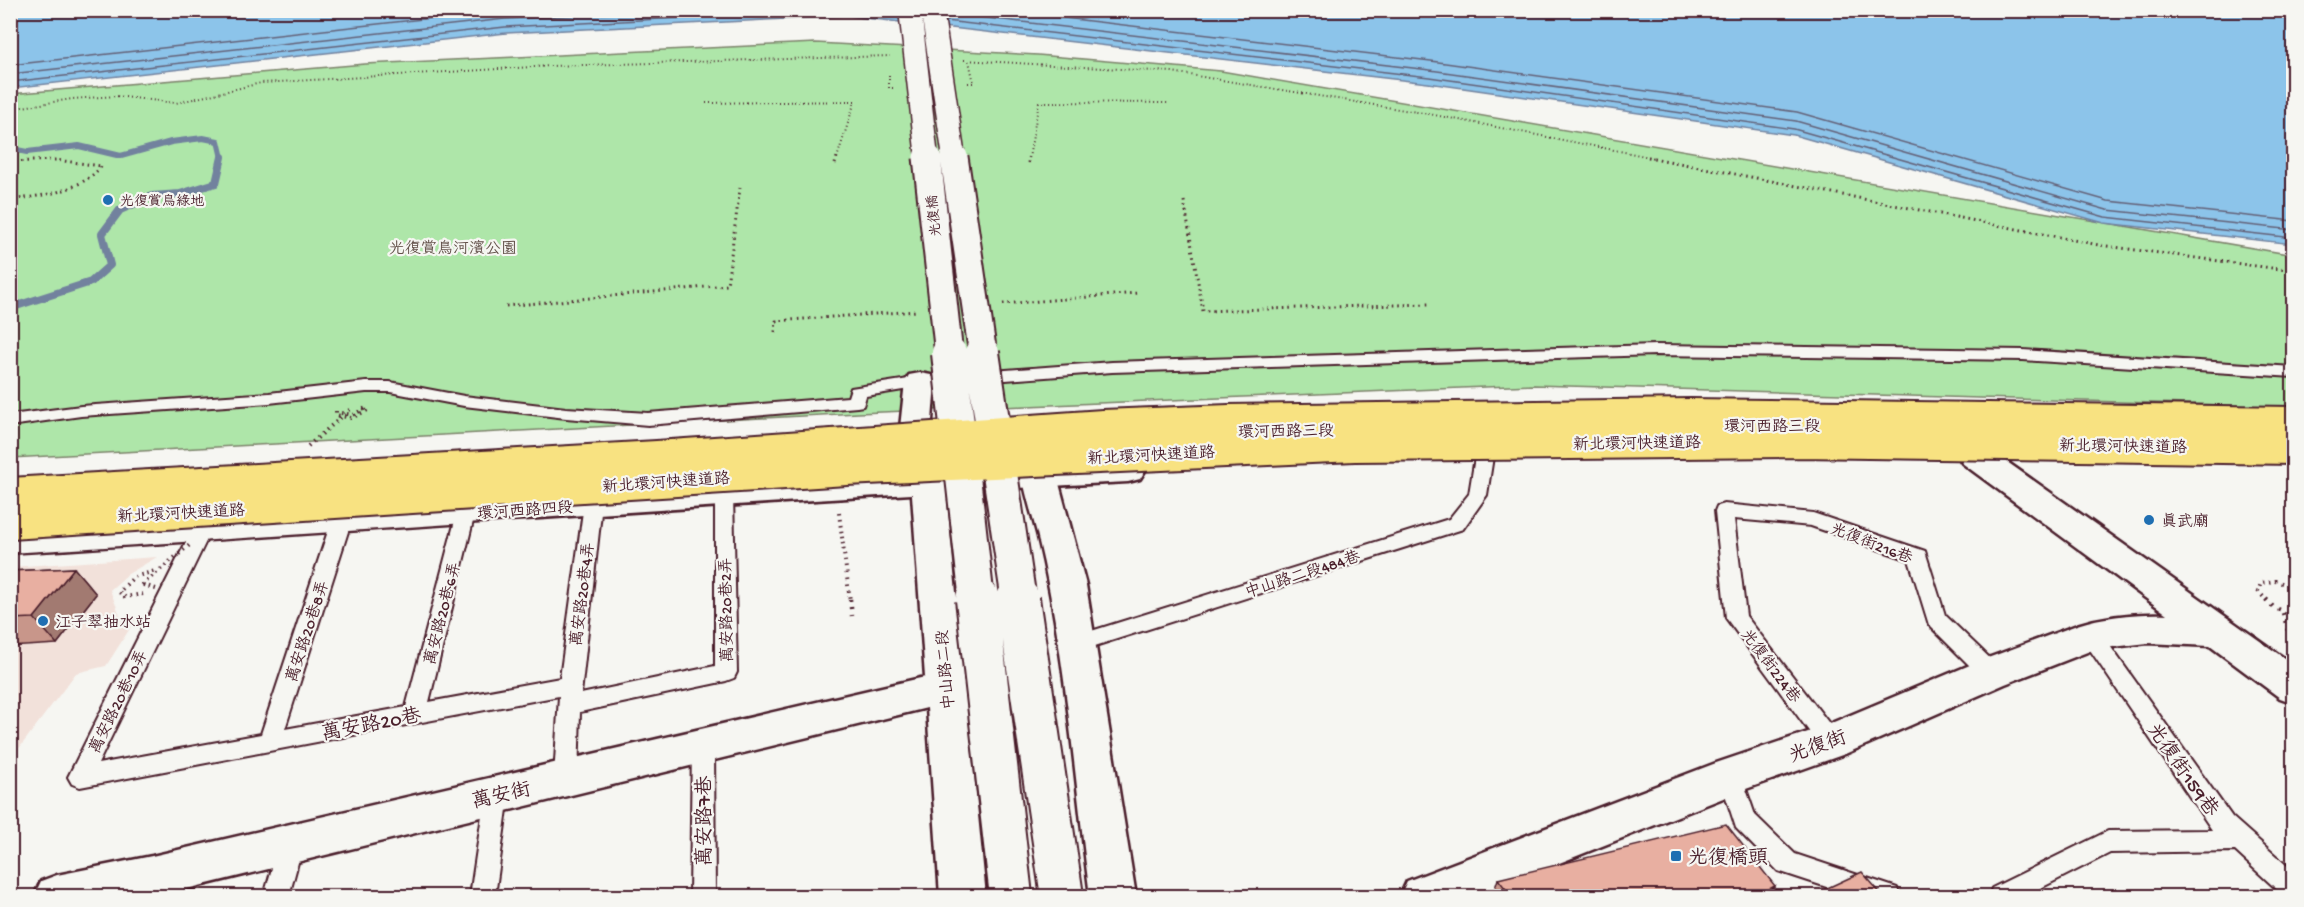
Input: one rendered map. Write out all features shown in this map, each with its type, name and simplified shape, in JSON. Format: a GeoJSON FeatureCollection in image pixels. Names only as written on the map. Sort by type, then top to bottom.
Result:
{"type":"FeatureCollection","features":[{"type":"Feature","properties":{"kind":"highway","name":"新北環河快速道路"},"geometry":{"type":"LineString","coordinates":[[10,497],[1103,427],[1206,423],[1691,416],[2294,424]]}},
{"type":"Feature","properties":{"kind":"highway","name":"新北環河快速道路"},"geometry":{"type":"LineString","coordinates":[[10,522],[846,468],[1354,444],[1800,440],[2294,447]]}},
{"type":"Feature","properties":{"kind":"main road","name":"光復橋"},"geometry":{"type":"LineString","coordinates":[[910,10],[973,419]]}},
{"type":"Feature","properties":{"kind":"main road","name":"光復橋"},"geometry":{"type":"LineString","coordinates":[[932,10],[973,419]]}},
{"type":"Feature","properties":{"kind":"main road","name":"中山路二段"},"geometry":{"type":"LineString","coordinates":[[920,382],[921,463],[945,688],[963,897]]}},
{"type":"Feature","properties":{"kind":"main road"},"geometry":{"type":"LineString","coordinates":[[973,419],[1011,897]]}},
{"type":"Feature","properties":{"kind":"main road"},"geometry":{"type":"LineString","coordinates":[[973,419],[1062,897]]}},
{"type":"Feature","properties":{"kind":"main road","name":"環河西路三段"},"geometry":{"type":"LineString","coordinates":[[2294,434],[1854,425],[1387,429],[1129,433],[1035,437],[1040,476],[1224,465],[1484,457],[1974,456],[2294,461]]}},
{"type":"Feature","properties":{"kind":"main road"},"geometry":{"type":"LineString","coordinates":[[1974,456],[2294,687]]}},
{"type":"Feature","properties":{"kind":"main road","name":"環河西路四段"},"geometry":{"type":"LineString","coordinates":[[10,540],[466,513],[836,487],[921,463]]}},
{"type":"Feature","properties":{"kind":"main road","name":"環河西路四段"},"geometry":{"type":"LineString","coordinates":[[10,497],[921,463],[1040,476]]}},
{"type":"Feature","properties":{"kind":"main road"},"geometry":{"type":"LineString","coordinates":[[1040,476],[1068,585],[1113,897]]}},
{"type":"Feature","properties":{"kind":"main road","name":"光復街"},"geometry":{"type":"LineString","coordinates":[[1423,897],[1487,882],[1731,776],[1830,741],[1991,673],[2091,635],[2148,628],[2218,632]]}},
{"type":"Feature","properties":{"kind":"main road","name":"萬安街"},"geometry":{"type":"LineString","coordinates":[[75,895],[945,688]]}},
{"type":"Feature","properties":{"kind":"lane"},"geometry":{"type":"LineString","coordinates":[[10,422],[81,411],[390,387],[464,401],[566,414],[648,419],[857,402],[857,392],[920,382],[1112,367],[1656,350],[2023,355],[2294,372]]}},
{"type":"Feature","properties":{"kind":"lane","name":"中山路二段484巷"},"geometry":{"type":"LineString","coordinates":[[1076,644],[1456,524],[1478,495],[1484,457]]}},
{"type":"Feature","properties":{"kind":"lane","name":"萬安路20巷2弄"},"geometry":{"type":"LineString","coordinates":[[569,695],[726,672],[724,495]]}},
{"type":"Feature","properties":{"kind":"lane","name":"萬安路20巷4弄"},"geometry":{"type":"LineString","coordinates":[[569,695],[593,504]]}},
{"type":"Feature","properties":{"kind":"lane","name":"光復街216巷"},"geometry":{"type":"LineString","coordinates":[[1724,511],[1813,520],[1918,556],[1936,619],[1991,673]]}},
{"type":"Feature","properties":{"kind":"lane","name":"光復街224巷"},"geometry":{"type":"LineString","coordinates":[[1724,511],[1736,618],[1830,741]]}},
{"type":"Feature","properties":{"kind":"lane","name":"萬安路20巷6弄"},"geometry":{"type":"LineString","coordinates":[[415,714],[466,513]]}},
{"type":"Feature","properties":{"kind":"lane","name":"萬安路20巷8弄"},"geometry":{"type":"LineString","coordinates":[[269,743],[342,519]]}},
{"type":"Feature","properties":{"kind":"lane","name":"萬安路20巷10弄"},"geometry":{"type":"LineString","coordinates":[[80,777],[202,529]]}},
{"type":"Feature","properties":{"kind":"lane","name":"光復街159巷"},"geometry":{"type":"LineString","coordinates":[[2091,635],[2223,825],[2294,889]]}},
{"type":"Feature","properties":{"kind":"lane"},"geometry":{"type":"LineString","coordinates":[[566,778],[569,695]]}},
{"type":"Feature","properties":{"kind":"lane","name":"萬安路20巷"},"geometry":{"type":"LineString","coordinates":[[80,777],[415,714],[569,695]]}},
{"type":"Feature","properties":{"kind":"lane","name":"萬安路7巷"},"geometry":{"type":"LineString","coordinates":[[703,746],[703,897]]}},
{"type":"Feature","properties":{"kind":"lane"},"geometry":{"type":"LineString","coordinates":[[1731,776],[1745,821],[1787,863],[1888,897]]}},
{"type":"Feature","properties":{"kind":"lane"},"geometry":{"type":"LineString","coordinates":[[482,897],[497,795]]}},
{"type":"Feature","properties":{"kind":"lane"},"geometry":{"type":"LineString","coordinates":[[2001,897],[2108,842],[2240,840]]}},
{"type":"Feature","properties":{"kind":"lane"},"geometry":{"type":"LineString","coordinates":[[276,897],[291,844]]}},
{"type":"Feature","properties":{"kind":"path"},"geometry":{"type":"LineString","coordinates":[[10,108],[26,108],[72,99],[116,96],[176,103],[261,83],[550,66],[868,55],[900,57]]}},
{"type":"Feature","properties":{"kind":"path"},"geometry":{"type":"LineString","coordinates":[[958,60],[1172,72],[1429,114],[2099,245],[2294,272]]}},
{"type":"Feature","properties":{"kind":"path"},"geometry":{"type":"LineString","coordinates":[[706,103],[855,100],[835,164]]}},
{"type":"Feature","properties":{"kind":"path"},"geometry":{"type":"LineString","coordinates":[[1028,163],[1039,102],[1170,104]]}},
{"type":"Feature","properties":{"kind":"path"},"geometry":{"type":"LineString","coordinates":[[10,162],[37,159],[73,160],[102,166],[89,180],[51,194],[10,200]]}},
{"type":"Feature","properties":{"kind":"path"},"geometry":{"type":"LineString","coordinates":[[506,306],[727,285],[740,188]]}},
{"type":"Feature","properties":{"kind":"path"},"geometry":{"type":"LineString","coordinates":[[1184,201],[1203,310],[1429,304]]}},
{"type":"Feature","properties":{"kind":"path"},"geometry":{"type":"LineString","coordinates":[[993,305],[1138,293]]}},
{"type":"Feature","properties":{"kind":"path"},"geometry":{"type":"LineString","coordinates":[[775,332],[777,321],[927,311]]}},
{"type":"Feature","properties":{"kind":"path"},"geometry":{"type":"LineString","coordinates":[[341,413],[352,415]]}},
{"type":"Feature","properties":{"kind":"path"},"geometry":{"type":"LineString","coordinates":[[836,487],[852,616]]}},
{"type":"Feature","properties":{"kind":"path"},"geometry":{"type":"LineString","coordinates":[[158,580],[148,592],[138,597],[125,597],[119,592],[125,582],[137,574],[152,570],[165,574]]}},
{"type":"Feature","properties":{"kind":"path"},"geometry":{"type":"LineString","coordinates":[[2294,587],[2267,581],[2261,583],[2258,591],[2273,607],[2294,616]]}},
{"type":"Feature","properties":{"kind":"path"},"geometry":{"type":"LineString","coordinates":[[142,585],[156,589]]}},
{"type":"Feature","properties":{"kind":"shaded area","name":"江子翠抽水站"},"geometry":{"type":"Polygon","coordinates":[[[157,557],[128,574],[110,590],[121,618],[136,619],[106,666],[76,673],[11,759],[11,567],[157,557]]]}},
{"type":"Feature","properties":{"kind":"green space","name":"光復賞鳥河濱公園"},"geometry":{"type":"Polygon","coordinates":[[[816,43],[1038,55],[1221,71],[2293,255],[2293,407],[1533,385],[858,413],[11,458],[10,94],[365,64],[816,43]]]}},
{"type":"Feature","properties":{"kind":"water"},"geometry":{"type":"Polygon","coordinates":[[[10,11],[2293,11],[2293,244],[2104,223],[1794,135],[1428,83],[848,16],[506,33],[11,88],[10,11]]]}},
{"type":"Feature","properties":{"kind":"building"},"geometry":{"type":"Polygon","coordinates":[[[74,568],[34,618],[10,619],[10,571],[74,568]]]}},
{"type":"Feature","properties":{"kind":"building"},"geometry":{"type":"Polygon","coordinates":[[[1726,824],[1775,886],[1753,897],[1512,897],[1498,879],[1726,824]]]}},
{"type":"Feature","properties":{"kind":"building"},"geometry":{"type":"Polygon","coordinates":[[[1862,872],[1884,897],[1808,897],[1862,872]]]}},
{"type":"Feature","properties":{"kind":"waterway"},"geometry":{"type":"LineString","coordinates":[[15,137],[12,149],[27,152],[79,146],[121,156],[171,142],[203,138],[218,141],[222,158]]}},
{"type":"Feature","properties":{"kind":"waterway"},"geometry":{"type":"LineString","coordinates":[[10,308],[91,282],[110,265],[102,234],[120,210],[152,196],[180,194],[216,183],[222,158]]}},
{"type":"Feature","properties":{"kind":"place","name":"光復賞鳥綠地"},"geometry":{"type":"Point","coordinates":[108,200]}},
{"type":"Feature","properties":{"kind":"place","name":"真武廟"},"geometry":{"type":"Point","coordinates":[2149,520]}},
{"type":"Feature","properties":{"kind":"place","name":"江子翠抽水站"},"geometry":{"type":"Point","coordinates":[43,621]}},
{"type":"Feature","properties":{"kind":"place","name":"光復橋頭"},"geometry":{"type":"Point","coordinates":[1676,856]}}]}
